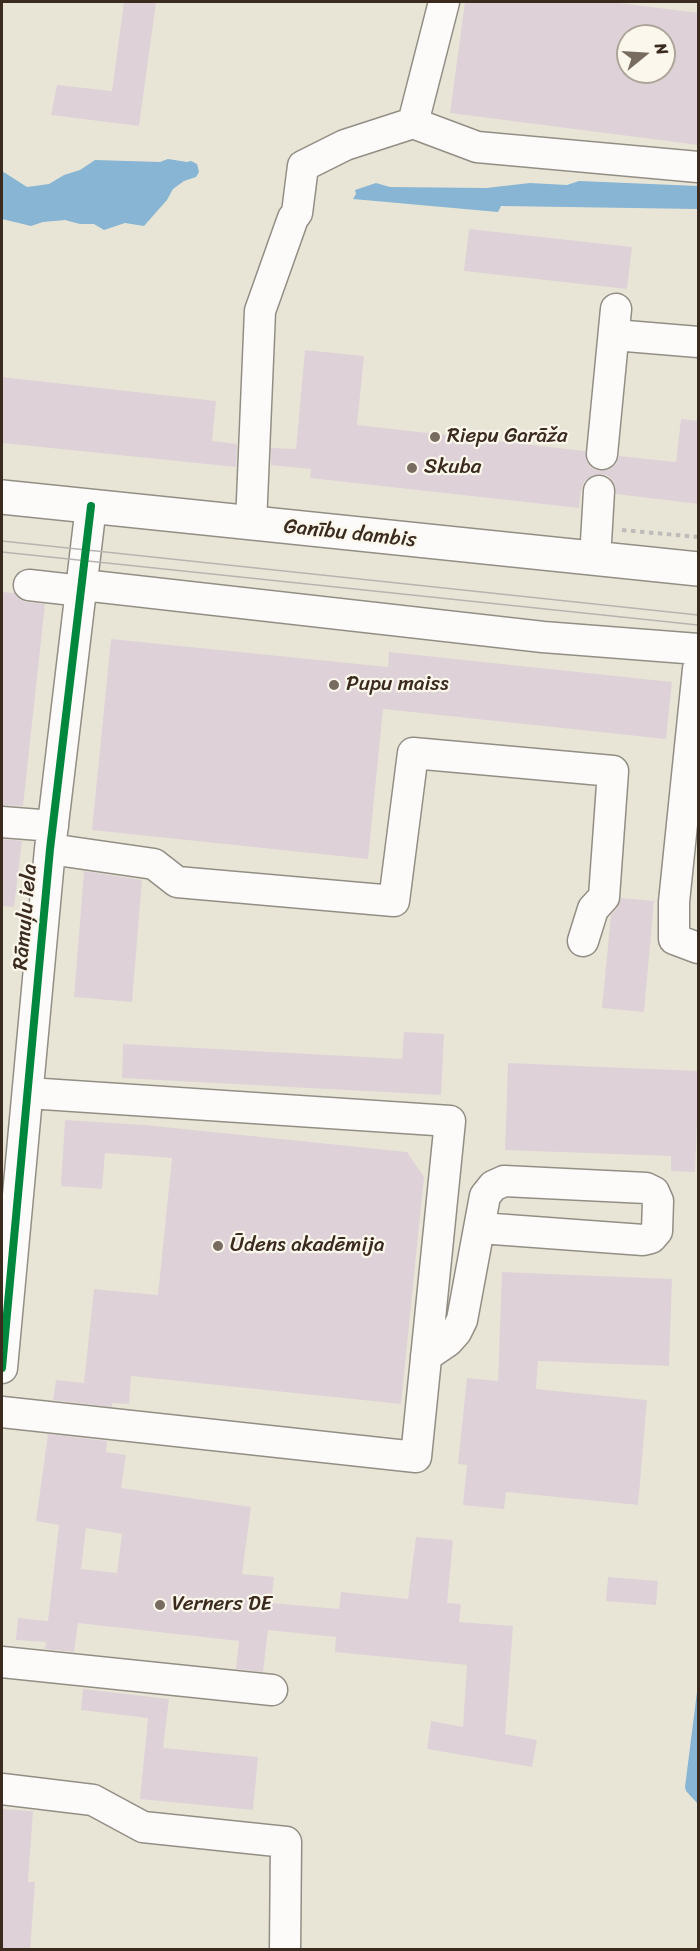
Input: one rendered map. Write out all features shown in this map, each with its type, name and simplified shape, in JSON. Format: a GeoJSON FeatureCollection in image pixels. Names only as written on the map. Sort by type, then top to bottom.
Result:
{"type":"FeatureCollection","features":[{"type":"Feature","properties":{"kind":"main road","name":"Ganību dambis"},"geometry":{"type":"LineString","coordinates":[[2,497],[699,569]]}},
{"type":"Feature","properties":{"kind":"street"},"geometry":{"type":"LineString","coordinates":[[413,123],[444,2]]}},
{"type":"Feature","properties":{"kind":"street"},"geometry":{"type":"LineString","coordinates":[[251,524],[260,311],[293,218],[297,213],[303,166],[345,145],[413,123],[477,147],[699,168]]}},
{"type":"Feature","properties":{"kind":"street"},"geometry":{"type":"LineString","coordinates":[[602,454],[615,322],[699,342]]}},
{"type":"Feature","properties":{"kind":"street"},"geometry":{"type":"LineString","coordinates":[[595,559],[599,491]]}},
{"type":"Feature","properties":{"kind":"street","name":"Rāmuļu iela"},"geometry":{"type":"LineString","coordinates":[[2,1368],[52,837],[91,506]]}},
{"type":"Feature","properties":{"kind":"street"},"geometry":{"type":"LineString","coordinates":[[29,585],[82,588],[531,635],[699,649]]}},
{"type":"Feature","properties":{"kind":"street"},"geometry":{"type":"LineString","coordinates":[[699,669],[693,768],[674,902],[674,939],[699,948]]}},
{"type":"Feature","properties":{"kind":"street"},"geometry":{"type":"LineString","coordinates":[[2,822],[154,864],[177,882],[394,901],[413,753],[613,771],[604,897],[593,909],[583,941]]}},
{"type":"Feature","properties":{"kind":"street"},"geometry":{"type":"LineString","coordinates":[[2,1412],[416,1457],[450,1121],[28,1093]]}},
{"type":"Feature","properties":{"kind":"street"},"geometry":{"type":"LineString","coordinates":[[426,1356],[448,1341],[462,1320],[485,1196],[493,1186],[504,1182],[646,1188],[654,1192],[658,1201],[657,1231],[651,1238],[643,1240],[480,1228]]}},
{"type":"Feature","properties":{"kind":"street"},"geometry":{"type":"LineString","coordinates":[[2,1662],[272,1690]]}},
{"type":"Feature","properties":{"kind":"street"},"geometry":{"type":"LineString","coordinates":[[2,1789],[93,1800],[143,1827],[286,1842],[285,1950]]}},
{"type":"Feature","properties":{"kind":"water"},"geometry":{"type":"Polygon","coordinates":[[[168,159],[191,161],[197,164],[199,172],[196,177],[184,181],[173,189],[167,200],[144,226],[125,223],[104,230],[94,224],[80,224],[65,220],[43,222],[31,226],[2,219],[2,171],[27,187],[49,184],[64,175],[80,170],[95,160],[160,162],[168,159]]]}},
{"type":"Feature","properties":{"kind":"water"},"geometry":{"type":"Polygon","coordinates":[[[579,181],[698,186],[698,209],[501,206],[498,212],[353,199],[356,194],[355,190],[376,183],[390,187],[486,188],[530,183],[567,185],[579,181]]]}},
{"type":"Feature","properties":{"kind":"water"},"geometry":{"type":"Polygon","coordinates":[[[698,1684],[698,1804],[685,1787],[698,1684]]]}},
{"type":"Feature","properties":{"kind":"building"},"geometry":{"type":"Polygon","coordinates":[[[124,2],[156,2],[139,126],[51,115],[57,85],[112,91],[124,2]]]}},
{"type":"Feature","properties":{"kind":"building"},"geometry":{"type":"Polygon","coordinates":[[[465,2],[611,2],[699,13],[699,145],[450,113],[465,2]]]}},
{"type":"Feature","properties":{"kind":"building"},"geometry":{"type":"Polygon","coordinates":[[[469,229],[632,247],[627,289],[464,271],[469,229]]]}},
{"type":"Feature","properties":{"kind":"building"},"geometry":{"type":"Polygon","coordinates":[[[305,350],[364,356],[357,425],[585,451],[587,462],[592,468],[600,471],[610,469],[616,464],[619,456],[676,462],[681,419],[699,421],[699,504],[616,494],[614,483],[608,476],[601,474],[591,476],[584,482],[579,508],[310,478],[311,469],[271,465],[271,448],[296,449],[305,350]]]}},
{"type":"Feature","properties":{"kind":"building"},"geometry":{"type":"Polygon","coordinates":[[[2,377],[216,401],[212,441],[237,444],[236,467],[2,443],[2,377]]]}},
{"type":"Feature","properties":{"kind":"building"},"geometry":{"type":"Polygon","coordinates":[[[2,592],[14,593],[26,602],[45,604],[23,806],[2,805],[2,592]]]}},
{"type":"Feature","properties":{"kind":"building"},"geometry":{"type":"Polygon","coordinates":[[[111,639],[388,667],[389,652],[672,682],[666,739],[383,709],[368,859],[92,830],[111,639]]]}},
{"type":"Feature","properties":{"kind":"building"},"geometry":{"type":"Polygon","coordinates":[[[2,839],[22,841],[14,907],[2,906],[2,839]]]}},
{"type":"Feature","properties":{"kind":"building"},"geometry":{"type":"Polygon","coordinates":[[[84,871],[142,880],[132,1002],[74,997],[84,871]]]}},
{"type":"Feature","properties":{"kind":"building"},"geometry":{"type":"Polygon","coordinates":[[[621,898],[654,901],[644,1012],[602,1008],[611,915],[621,898]]]}},
{"type":"Feature","properties":{"kind":"building"},"geometry":{"type":"Polygon","coordinates":[[[404,1032],[444,1034],[441,1095],[122,1078],[123,1044],[402,1059],[404,1032]]]}},
{"type":"Feature","properties":{"kind":"building"},"geometry":{"type":"Polygon","coordinates":[[[508,1063],[699,1071],[695,1172],[671,1171],[671,1156],[505,1150],[508,1063]]]}},
{"type":"Feature","properties":{"kind":"building"},"geometry":{"type":"Polygon","coordinates":[[[65,1120],[145,1125],[407,1152],[424,1177],[401,1404],[131,1376],[129,1404],[112,1403],[112,1407],[53,1400],[56,1380],[84,1383],[94,1289],[158,1295],[172,1158],[105,1153],[102,1189],[61,1186],[65,1120]]]}},
{"type":"Feature","properties":{"kind":"building"},"geometry":{"type":"Polygon","coordinates":[[[502,1272],[672,1279],[669,1366],[538,1361],[536,1389],[647,1400],[638,1505],[506,1492],[504,1509],[463,1505],[467,1465],[458,1464],[467,1378],[498,1381],[502,1272]]]}},
{"type":"Feature","properties":{"kind":"building"},"geometry":{"type":"Polygon","coordinates":[[[48,1434],[107,1441],[106,1452],[126,1455],[121,1488],[251,1507],[242,1574],[274,1577],[271,1603],[339,1609],[341,1592],[408,1599],[416,1537],[453,1540],[447,1603],[461,1604],[459,1622],[513,1626],[505,1734],[537,1740],[532,1767],[427,1749],[431,1721],[463,1727],[467,1665],[335,1652],[336,1637],[268,1630],[263,1672],[236,1669],[239,1641],[78,1623],[74,1652],[45,1649],[46,1642],[16,1640],[18,1618],[48,1621],[59,1525],[36,1521],[48,1434]],[[86,1528],[81,1569],[117,1573],[122,1534],[86,1528]]]}},
{"type":"Feature","properties":{"kind":"building"},"geometry":{"type":"Polygon","coordinates":[[[608,1577],[658,1581],[656,1605],[606,1601],[608,1577]]]}},
{"type":"Feature","properties":{"kind":"building"},"geometry":{"type":"Polygon","coordinates":[[[83,1689],[169,1699],[163,1748],[258,1757],[253,1810],[140,1799],[148,1718],[81,1710],[83,1689]]]}},
{"type":"Feature","properties":{"kind":"building"},"geometry":{"type":"Polygon","coordinates":[[[2,1809],[33,1811],[28,1882],[35,1882],[30,1950],[2,1950],[2,1809]]]}},
{"type":"Feature","properties":{"kind":"tram line"},"geometry":{"type":"LineString","coordinates":[[2,541],[698,615]]}},
{"type":"Feature","properties":{"kind":"tram line"},"geometry":{"type":"LineString","coordinates":[[2,552],[698,625]]}},
{"type":"Feature","properties":{"kind":"cycle path"},"geometry":{"type":"LineString","coordinates":[[2,1368],[50,849],[91,506]]}},
{"type":"Feature","properties":{"kind":"place","name":"Riepu Garāža"},"geometry":{"type":"Point","coordinates":[435,437]}},
{"type":"Feature","properties":{"kind":"place","name":"Skuba"},"geometry":{"type":"Point","coordinates":[412,468]}},
{"type":"Feature","properties":{"kind":"place","name":"Pupu maiss"},"geometry":{"type":"Point","coordinates":[334,685]}},
{"type":"Feature","properties":{"kind":"place","name":"Ūdens akadēmija"},"geometry":{"type":"Point","coordinates":[218,1246]}},
{"type":"Feature","properties":{"kind":"place","name":"Verners DE"},"geometry":{"type":"Point","coordinates":[160,1605]}}]}
